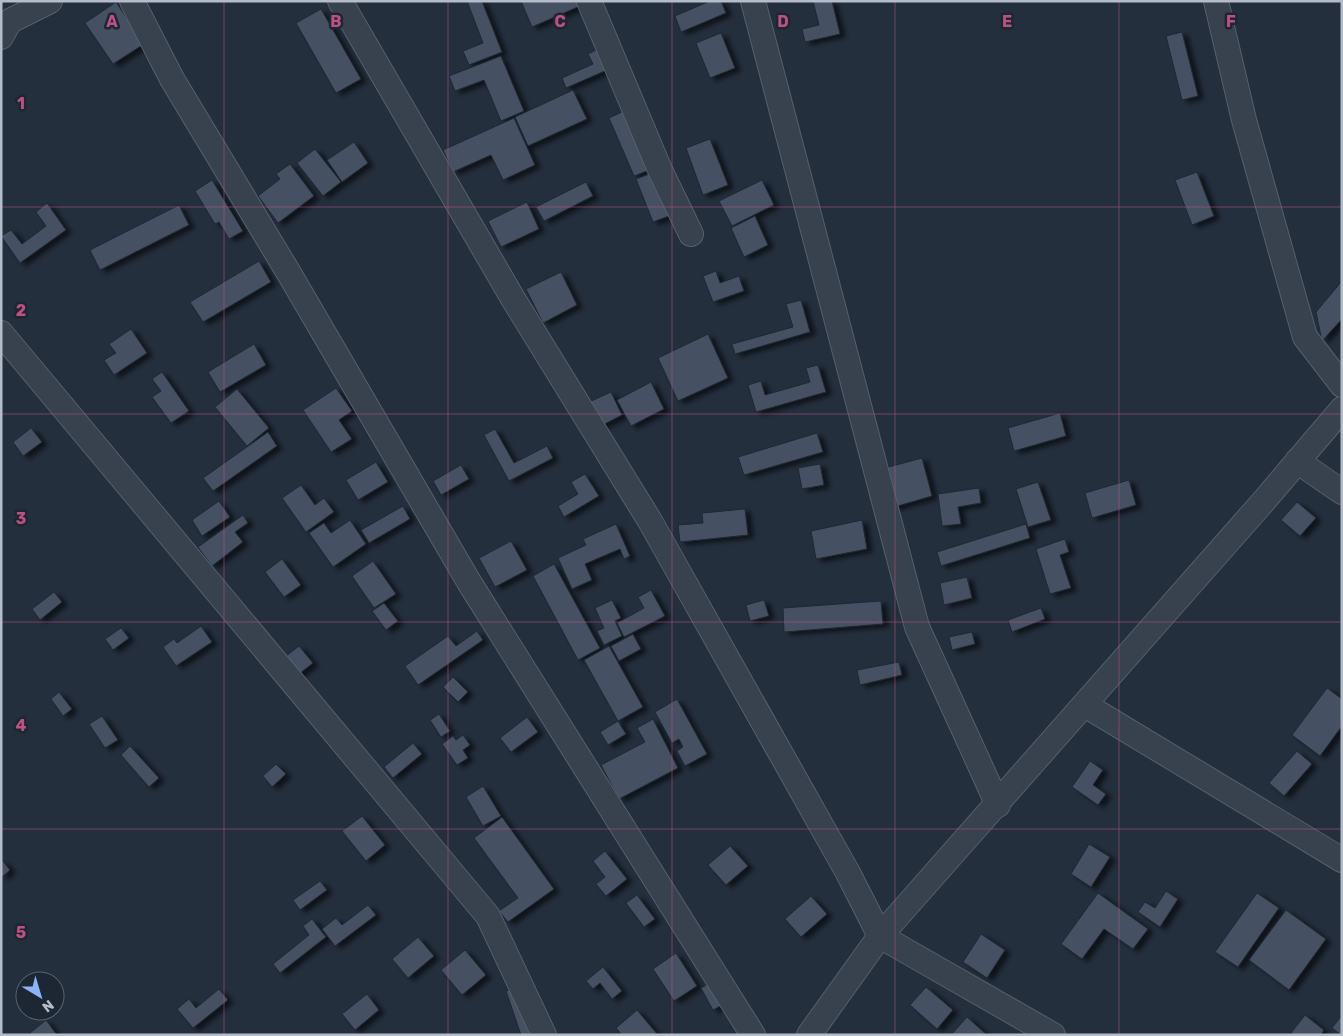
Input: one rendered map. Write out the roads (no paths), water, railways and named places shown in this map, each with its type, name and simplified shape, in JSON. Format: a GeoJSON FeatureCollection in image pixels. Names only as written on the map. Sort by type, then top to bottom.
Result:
{"type":"FeatureCollection","features":[{"type":"Feature","properties":{"kind":"street"},"geometry":{"type":"LineString","coordinates":[[1,37],[10,20],[50,1]]}},
{"type":"Feature","properties":{"kind":"street"},"geometry":{"type":"LineString","coordinates":[[132,1],[172,79],[290,275],[469,582],[753,1035]]}},
{"type":"Feature","properties":{"kind":"street"},"geometry":{"type":"LineString","coordinates":[[340,1],[512,296],[650,521],[848,872],[880,936],[1053,1035]]}},
{"type":"Feature","properties":{"kind":"street"},"geometry":{"type":"LineString","coordinates":[[589,1],[660,170],[691,234]]}},
{"type":"Feature","properties":{"kind":"street"},"geometry":{"type":"LineString","coordinates":[[752,1],[917,627],[998,805]]}},
{"type":"Feature","properties":{"kind":"street"},"geometry":{"type":"LineString","coordinates":[[1216,1],[1244,120],[1305,337],[1342,385]]}},
{"type":"Feature","properties":{"kind":"street"},"geometry":{"type":"LineString","coordinates":[[1,333],[488,916],[544,1035]]}},
{"type":"Feature","properties":{"kind":"street"},"geometry":{"type":"LineString","coordinates":[[809,1035],[880,936],[998,805],[1342,409]]}},
{"type":"Feature","properties":{"kind":"street"},"geometry":{"type":"LineString","coordinates":[[1297,461],[1342,492]]}},
{"type":"Feature","properties":{"kind":"street"},"geometry":{"type":"LineString","coordinates":[[1085,705],[1342,860]]}}]}
